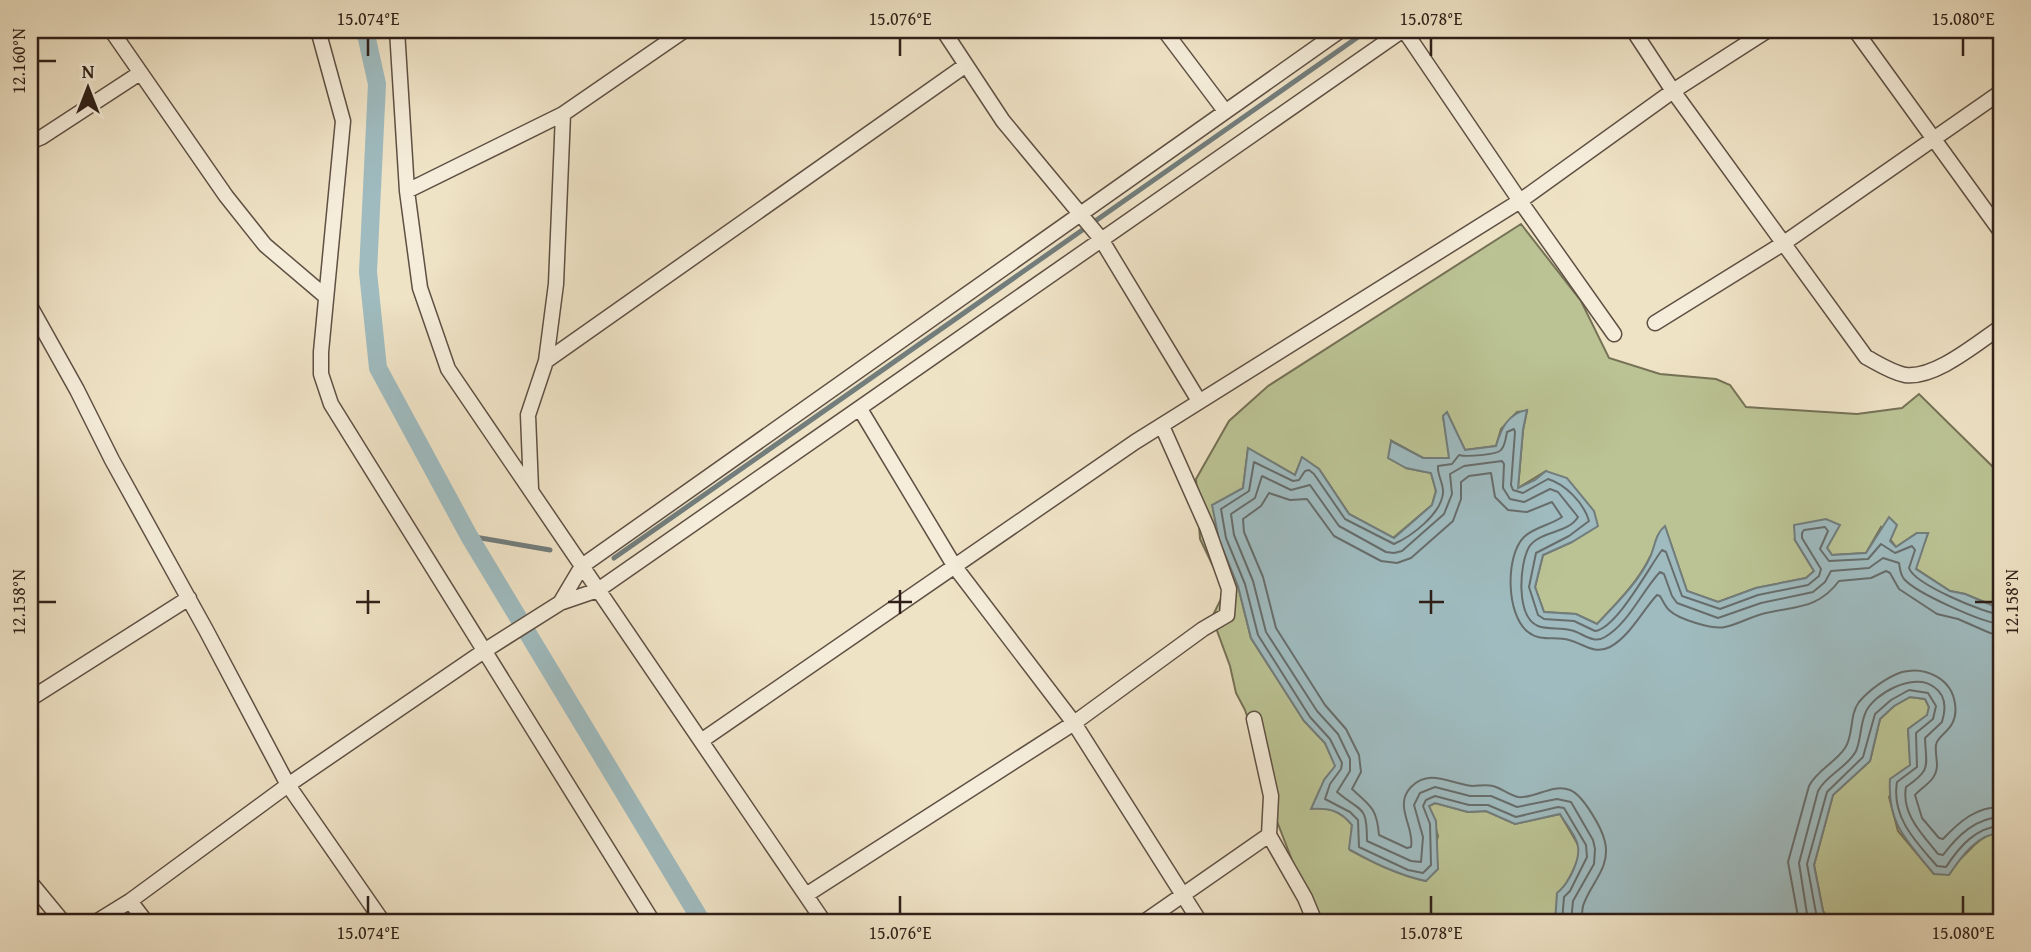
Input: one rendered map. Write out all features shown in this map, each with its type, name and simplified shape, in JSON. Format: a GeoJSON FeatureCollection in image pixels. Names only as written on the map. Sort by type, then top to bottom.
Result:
{"type":"FeatureCollection","features":[{"type":"Feature","properties":{"kind":"street"},"geometry":{"type":"LineString","coordinates":[[111,30],[226,196],[265,245],[325,296]]}},
{"type":"Feature","properties":{"kind":"street"},"geometry":{"type":"LineString","coordinates":[[318,30],[343,121],[325,296],[321,374],[331,404],[488,649],[653,922]]}},
{"type":"Feature","properties":{"kind":"street"},"geometry":{"type":"LineString","coordinates":[[397,30],[407,191],[420,288],[447,369],[824,922]]}},
{"type":"Feature","properties":{"kind":"street"},"geometry":{"type":"LineString","coordinates":[[407,191],[564,114],[685,30]]}},
{"type":"Feature","properties":{"kind":"street"},"geometry":{"type":"LineString","coordinates":[[943,30],[1003,121],[1099,238],[1199,401]]}},
{"type":"Feature","properties":{"kind":"street"},"geometry":{"type":"LineString","coordinates":[[1164,30],[1225,111]]}},
{"type":"Feature","properties":{"kind":"street"},"geometry":{"type":"LineString","coordinates":[[560,603],[582,566],[1341,30]]}},
{"type":"Feature","properties":{"kind":"street"},"geometry":{"type":"LineString","coordinates":[[96,922],[130,901],[288,785],[488,649],[560,603],[598,590],[860,409],[1099,238],[1404,30],[1614,334]]}},
{"type":"Feature","properties":{"kind":"street"},"geometry":{"type":"LineString","coordinates":[[1633,30],[1673,91],[1866,357],[1889,370],[1907,375],[1925,373],[1940,367],[2001,327]]}},
{"type":"Feature","properties":{"kind":"street"},"geometry":{"type":"LineString","coordinates":[[701,741],[1135,442],[1520,201],[1673,91],[1768,30]]}},
{"type":"Feature","properties":{"kind":"street"},"geometry":{"type":"LineString","coordinates":[[1855,30],[2001,232]]}},
{"type":"Feature","properties":{"kind":"street"},"geometry":{"type":"LineString","coordinates":[[546,361],[966,65]]}},
{"type":"Feature","properties":{"kind":"street"},"geometry":{"type":"LineString","coordinates":[[30,142],[42,137],[141,72]]}},
{"type":"Feature","properties":{"kind":"street"},"geometry":{"type":"LineString","coordinates":[[1654,323],[1784,243],[2001,92]]}},
{"type":"Feature","properties":{"kind":"street"},"geometry":{"type":"LineString","coordinates":[[531,491],[528,415],[546,361],[556,284],[564,114]]}},
{"type":"Feature","properties":{"kind":"street"},"geometry":{"type":"LineString","coordinates":[[30,306],[288,785],[383,922]]}},
{"type":"Feature","properties":{"kind":"street"},"geometry":{"type":"LineString","coordinates":[[860,409],[955,567],[1074,723],[1200,922]]}},
{"type":"Feature","properties":{"kind":"street"},"geometry":{"type":"LineString","coordinates":[[806,895],[1074,723],[1203,629],[1227,615],[1229,589],[1207,527],[1162,426]]}},
{"type":"Feature","properties":{"kind":"street"},"geometry":{"type":"LineString","coordinates":[[30,699],[189,598]]}},
{"type":"Feature","properties":{"kind":"street"},"geometry":{"type":"LineString","coordinates":[[1254,719],[1271,796],[1269,835],[1305,898],[1315,922]]}},
{"type":"Feature","properties":{"kind":"street"},"geometry":{"type":"LineString","coordinates":[[1144,922],[1269,835]]}},
{"type":"Feature","properties":{"kind":"street"},"geometry":{"type":"LineString","coordinates":[[30,882],[63,922]]}},
{"type":"Feature","properties":{"kind":"street"},"geometry":{"type":"LineString","coordinates":[[130,901],[146,922]]}},
{"type":"Feature","properties":{"kind":"green space"},"geometry":{"type":"Polygon","coordinates":[[[1521,224],[1581,301],[1609,358],[1660,374],[1716,379],[1730,385],[1746,407],[1857,414],[1902,408],[1919,394],[1993,467],[2001,480],[2001,609],[1965,594],[1950,591],[1915,568],[1928,533],[1917,533],[1896,547],[1881,527],[1866,553],[1832,555],[1827,548],[1795,540],[1814,571],[1806,578],[1756,588],[1718,602],[1687,591],[1665,527],[1659,533],[1652,553],[1639,575],[1597,624],[1576,614],[1544,612],[1535,587],[1543,555],[1572,542],[1546,471],[1518,488],[1527,411],[1517,412],[1501,429],[1496,446],[1465,450],[1447,413],[1443,416],[1450,458],[1423,458],[1392,441],[1406,468],[1431,473],[1436,491],[1432,505],[1393,538],[1349,514],[1319,469],[1302,458],[1295,475],[1248,448],[1243,488],[1219,540],[1238,586],[1251,638],[1304,721],[1325,743],[1336,766],[1324,780],[1330,808],[1352,825],[1350,850],[1386,868],[1426,881],[1438,836],[1429,806],[1435,803],[1468,812],[1486,811],[1515,824],[1560,814],[1580,848],[1580,857],[1564,888],[1555,922],[1316,922],[1273,811],[1265,769],[1245,710],[1236,693],[1230,666],[1212,617],[1225,591],[1200,539],[1196,479],[1229,421],[1268,386],[1521,224]]]}},
{"type":"Feature","properties":{"kind":"green space"},"geometry":{"type":"Polygon","coordinates":[[[1910,697],[1925,699],[1929,707],[1928,715],[1908,729],[1911,765],[1889,797],[1898,831],[1934,874],[1956,862],[1983,838],[2001,833],[2001,922],[1831,922],[1823,911],[1814,865],[1833,795],[1870,761],[1880,719],[1894,706],[1910,697]]]}},
{"type":"Feature","properties":{"kind":"water"},"geometry":{"type":"Polygon","coordinates":[[[1527,410],[1518,488],[1546,471],[1567,478],[1594,511],[1598,526],[1543,555],[1535,587],[1544,612],[1576,614],[1597,624],[1641,574],[1665,526],[1687,591],[1718,602],[1756,588],[1806,578],[1814,571],[1795,540],[1794,525],[1826,519],[1840,525],[1827,548],[1832,555],[1866,553],[1889,517],[1897,525],[1890,541],[1896,547],[1917,533],[1928,533],[1916,569],[1950,591],[1965,594],[2001,609],[2001,833],[1985,837],[1978,842],[1949,875],[1934,874],[1907,841],[1895,820],[1890,779],[1910,765],[1908,729],[1927,715],[1929,707],[1925,699],[1910,697],[1894,706],[1880,719],[1870,761],[1833,795],[1814,865],[1823,911],[1831,922],[1555,922],[1557,893],[1571,875],[1578,856],[1577,843],[1560,814],[1515,824],[1486,811],[1468,812],[1435,803],[1429,806],[1436,821],[1438,869],[1426,881],[1386,868],[1349,849],[1352,825],[1348,820],[1334,811],[1311,809],[1324,780],[1335,766],[1325,743],[1304,721],[1251,638],[1238,586],[1219,540],[1212,505],[1243,488],[1248,448],[1295,475],[1302,457],[1319,469],[1349,514],[1394,538],[1432,505],[1436,491],[1431,473],[1406,468],[1388,458],[1391,441],[1423,458],[1449,458],[1443,416],[1447,412],[1465,450],[1496,446],[1510,418],[1527,410]]]}},
{"type":"Feature","properties":{"kind":"waterway"},"geometry":{"type":"LineString","coordinates":[[365,30],[377,84],[368,272],[378,368],[469,536],[702,922]]}},
{"type":"Feature","properties":{"kind":"waterway"},"geometry":{"type":"LineString","coordinates":[[614,558],[1368,30]]}},
{"type":"Feature","properties":{"kind":"waterway"},"geometry":{"type":"LineString","coordinates":[[469,536],[550,550]]}}]}
